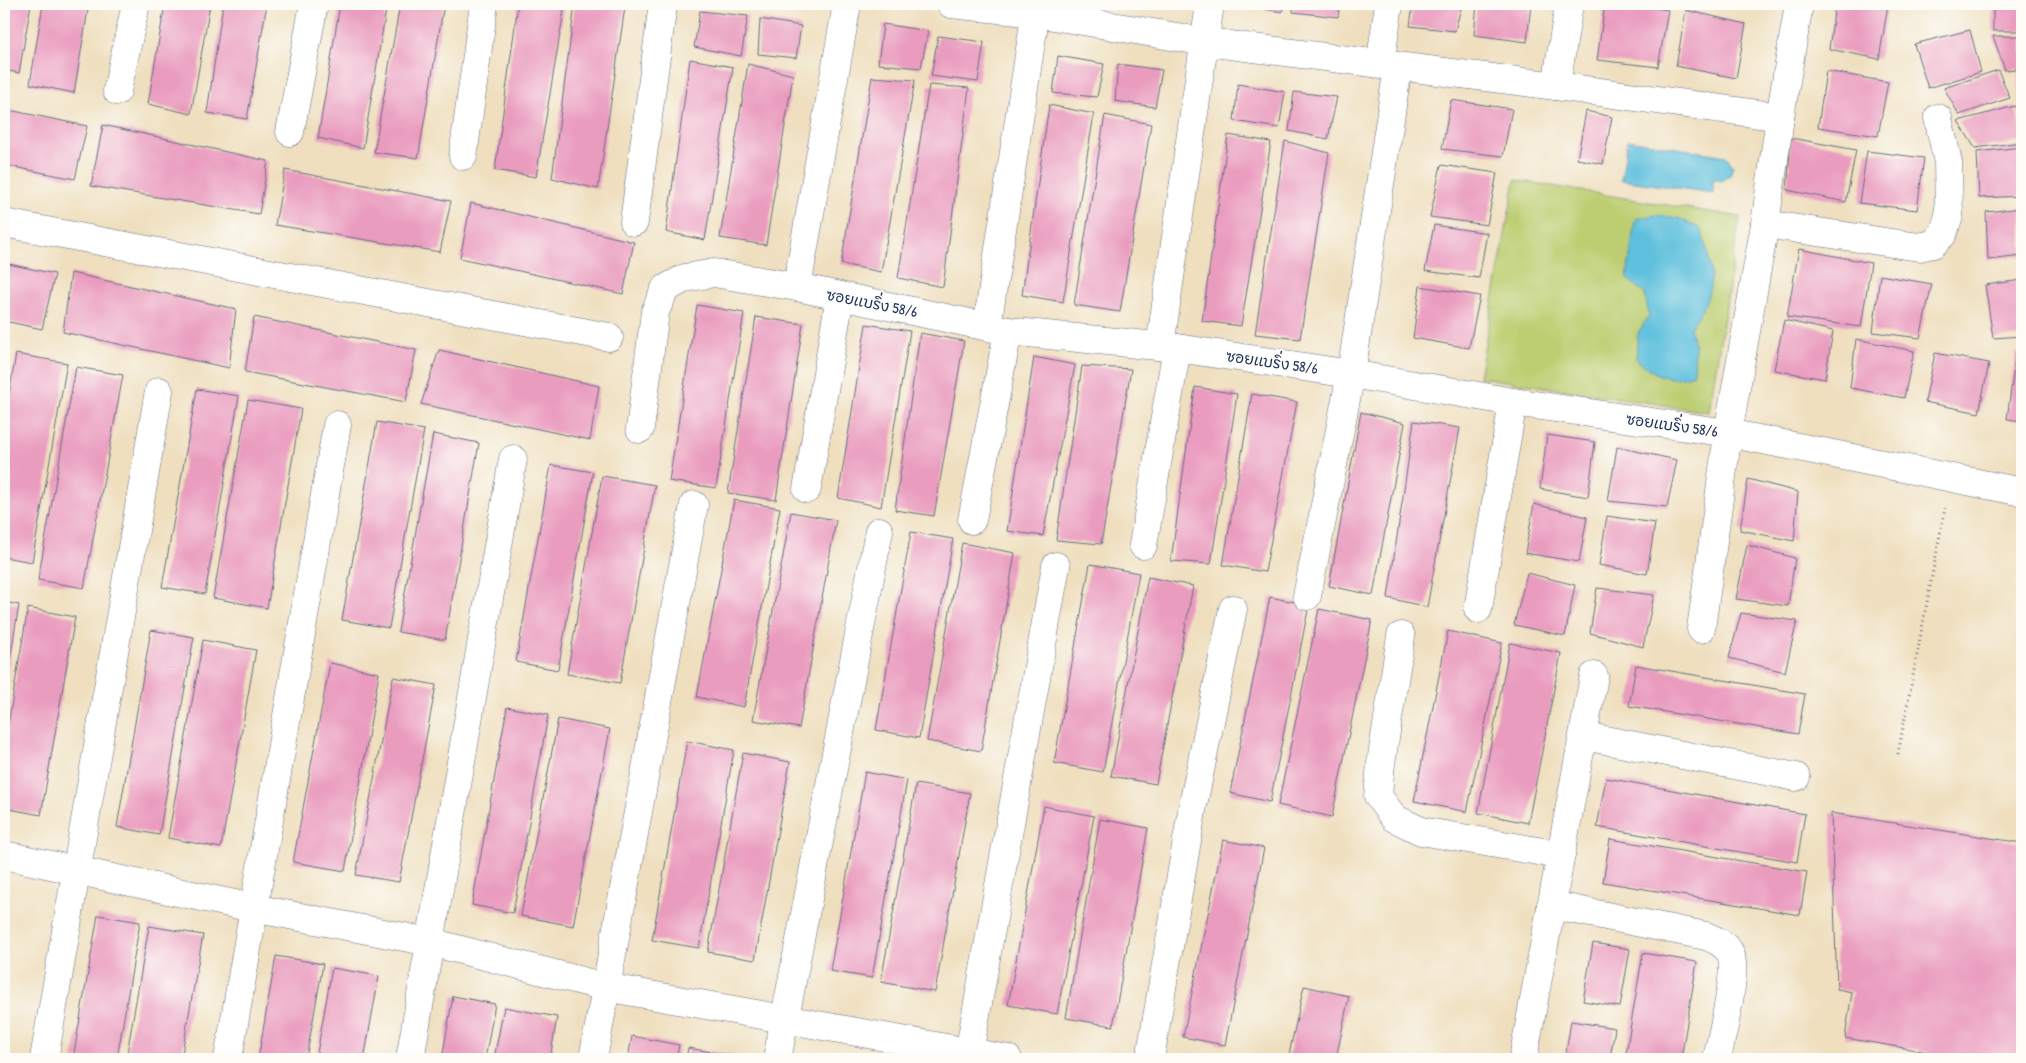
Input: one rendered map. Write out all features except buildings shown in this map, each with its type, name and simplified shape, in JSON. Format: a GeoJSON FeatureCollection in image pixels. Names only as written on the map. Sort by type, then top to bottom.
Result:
{"type":"FeatureCollection","features":[{"type":"Feature","properties":{"kind":"street"},"geometry":{"type":"LineString","coordinates":[[117,91],[136,4]]}},
{"type":"Feature","properties":{"kind":"street"},"geometry":{"type":"LineString","coordinates":[[290,132],[314,4]]}},
{"type":"Feature","properties":{"kind":"street"},"geometry":{"type":"LineString","coordinates":[[463,156],[484,4]]}},
{"type":"Feature","properties":{"kind":"street"},"geometry":{"type":"LineString","coordinates":[[634,222],[664,4]]}},
{"type":"Feature","properties":{"kind":"street"},"geometry":{"type":"LineString","coordinates":[[797,287],[847,4]]}},
{"type":"Feature","properties":{"kind":"street"},"geometry":{"type":"LineString","coordinates":[[951,4],[1036,9],[1206,42],[1556,86],[1780,117]]}},
{"type":"Feature","properties":{"kind":"street"},"geometry":{"type":"LineString","coordinates":[[1143,545],[1210,4]]}},
{"type":"Feature","properties":{"kind":"street"},"geometry":{"type":"LineString","coordinates":[[1307,596],[1350,374],[1389,66],[1390,4]]}},
{"type":"Feature","properties":{"kind":"street"},"geometry":{"type":"LineString","coordinates":[[1556,86],[1569,4]]}},
{"type":"Feature","properties":{"kind":"street"},"geometry":{"type":"LineString","coordinates":[[1701,629],[1728,433],[1765,224],[1780,117],[1799,4]]}},
{"type":"Feature","properties":{"kind":"street"},"geometry":{"type":"LineString","coordinates":[[972,520],[998,328],[1036,9]]}},
{"type":"Feature","properties":{"kind":"street"},"geometry":{"type":"LineString","coordinates":[[1765,224],[1919,248],[1933,244],[1944,234],[1949,216],[1948,162],[1938,118]]}},
{"type":"Feature","properties":{"kind":"street"},"geometry":{"type":"LineString","coordinates":[[4,223],[609,337]]}},
{"type":"Feature","properties":{"kind":"street","name":"ซอยแบริ่ง 58/6"},"geometry":{"type":"LineString","coordinates":[[640,429],[654,312],[665,289],[685,278],[714,273],[797,287],[998,328],[1168,347],[1350,374],[1514,402],[1728,433],[2022,492]]}},
{"type":"Feature","properties":{"kind":"street"},"geometry":{"type":"LineString","coordinates":[[807,489],[840,297]]}},
{"type":"Feature","properties":{"kind":"street"},"geometry":{"type":"LineString","coordinates":[[44,1059],[159,390]]}},
{"type":"Feature","properties":{"kind":"street"},"geometry":{"type":"LineString","coordinates":[[1478,609],[1514,402]]}},
{"type":"Feature","properties":{"kind":"street"},"geometry":{"type":"LineString","coordinates":[[228,1059],[337,425]]}},
{"type":"Feature","properties":{"kind":"street"},"geometry":{"type":"LineString","coordinates":[[410,1059],[513,459]]}},
{"type":"Feature","properties":{"kind":"street"},"geometry":{"type":"LineString","coordinates":[[593,1059],[694,504]]}},
{"type":"Feature","properties":{"kind":"street"},"geometry":{"type":"LineString","coordinates":[[777,1059],[879,531]]}},
{"type":"Feature","properties":{"kind":"street"},"geometry":{"type":"LineString","coordinates":[[969,1056],[1056,566]]}},
{"type":"Feature","properties":{"kind":"street"},"geometry":{"type":"LineString","coordinates":[[1150,1059],[1193,805],[1233,609]]}},
{"type":"Feature","properties":{"kind":"street"},"geometry":{"type":"LineString","coordinates":[[1401,636],[1381,763],[1378,796],[1394,818],[1420,831],[1560,855]]}},
{"type":"Feature","properties":{"kind":"street"},"geometry":{"type":"LineString","coordinates":[[1523,1059],[1594,676]]}},
{"type":"Feature","properties":{"kind":"street"},"geometry":{"type":"LineString","coordinates":[[1584,736],[1796,777]]}},
{"type":"Feature","properties":{"kind":"street"},"geometry":{"type":"LineString","coordinates":[[4,855],[254,908],[430,942],[605,987],[784,1019],[969,1056],[1008,1059]]}},
{"type":"Feature","properties":{"kind":"street"},"geometry":{"type":"LineString","coordinates":[[1551,905],[1706,936],[1719,941],[1729,951],[1732,962],[1732,981],[1717,1059]]}},
{"type":"Feature","properties":{"kind":"path"},"geometry":{"type":"LineString","coordinates":[[1898,754],[1951,478]]}},
{"type":"Feature","properties":{"kind":"green space"},"geometry":{"type":"Polygon","coordinates":[[[1515,180],[1740,217],[1709,412],[1479,377],[1515,180]]]}},
{"type":"Feature","properties":{"kind":"water"},"geometry":{"type":"Polygon","coordinates":[[[1628,140],[1726,156],[1733,166],[1730,175],[1722,181],[1713,179],[1713,193],[1621,180],[1628,140]]]}},
{"type":"Feature","properties":{"kind":"water"},"geometry":{"type":"Polygon","coordinates":[[[1655,215],[1678,218],[1701,229],[1709,258],[1711,280],[1709,291],[1699,314],[1690,328],[1695,348],[1694,374],[1685,377],[1669,378],[1656,374],[1636,359],[1638,333],[1649,316],[1645,294],[1627,278],[1635,219],[1655,215]]]}}]}
